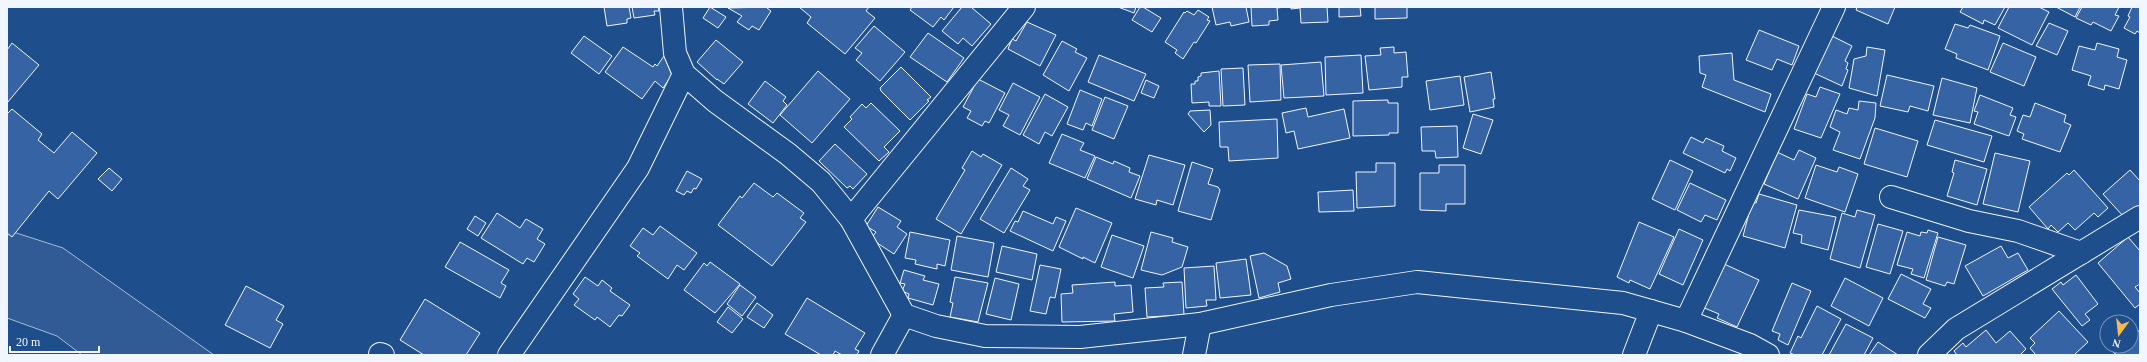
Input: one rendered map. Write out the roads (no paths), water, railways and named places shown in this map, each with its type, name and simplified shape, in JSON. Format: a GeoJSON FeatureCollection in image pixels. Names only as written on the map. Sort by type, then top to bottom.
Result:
{"type":"FeatureCollection","features":[{"type":"Feature","properties":{"kind":"street"},"geometry":{"type":"LineString","coordinates":[[671,7],[675,53],[684,74],[714,102],[788,154],[815,178],[852,219],[904,316],[936,326],[985,336],[1080,337],[1200,324],[1331,295],[1417,282],[1623,303],[1686,321],[1750,345],[1768,355]]}},
{"type":"Feature","properties":{"kind":"street"},"geometry":{"type":"LineString","coordinates":[[852,219],[1024,7]]}},
{"type":"Feature","properties":{"kind":"street"},"geometry":{"type":"LineString","coordinates":[[1686,321],[1834,7]]}},
{"type":"Feature","properties":{"kind":"street"},"geometry":{"type":"LineString","coordinates":[[509,355],[638,168],[684,74]]}},
{"type":"Feature","properties":{"kind":"street"},"geometry":{"type":"LineString","coordinates":[[1891,197],[1969,221],[2018,231],[2081,253]]}},
{"type":"Feature","properties":{"kind":"street"},"geometry":{"type":"LineString","coordinates":[[1929,355],[1956,329],[2140,217]]}},
{"type":"Feature","properties":{"kind":"street"},"geometry":{"type":"LineString","coordinates":[[1634,355],[1651,311]]}},
{"type":"Feature","properties":{"kind":"street"},"geometry":{"type":"LineString","coordinates":[[882,355],[904,316]]}},
{"type":"Feature","properties":{"kind":"street"},"geometry":{"type":"LineString","coordinates":[[1194,355],[1200,324]]}}]}
